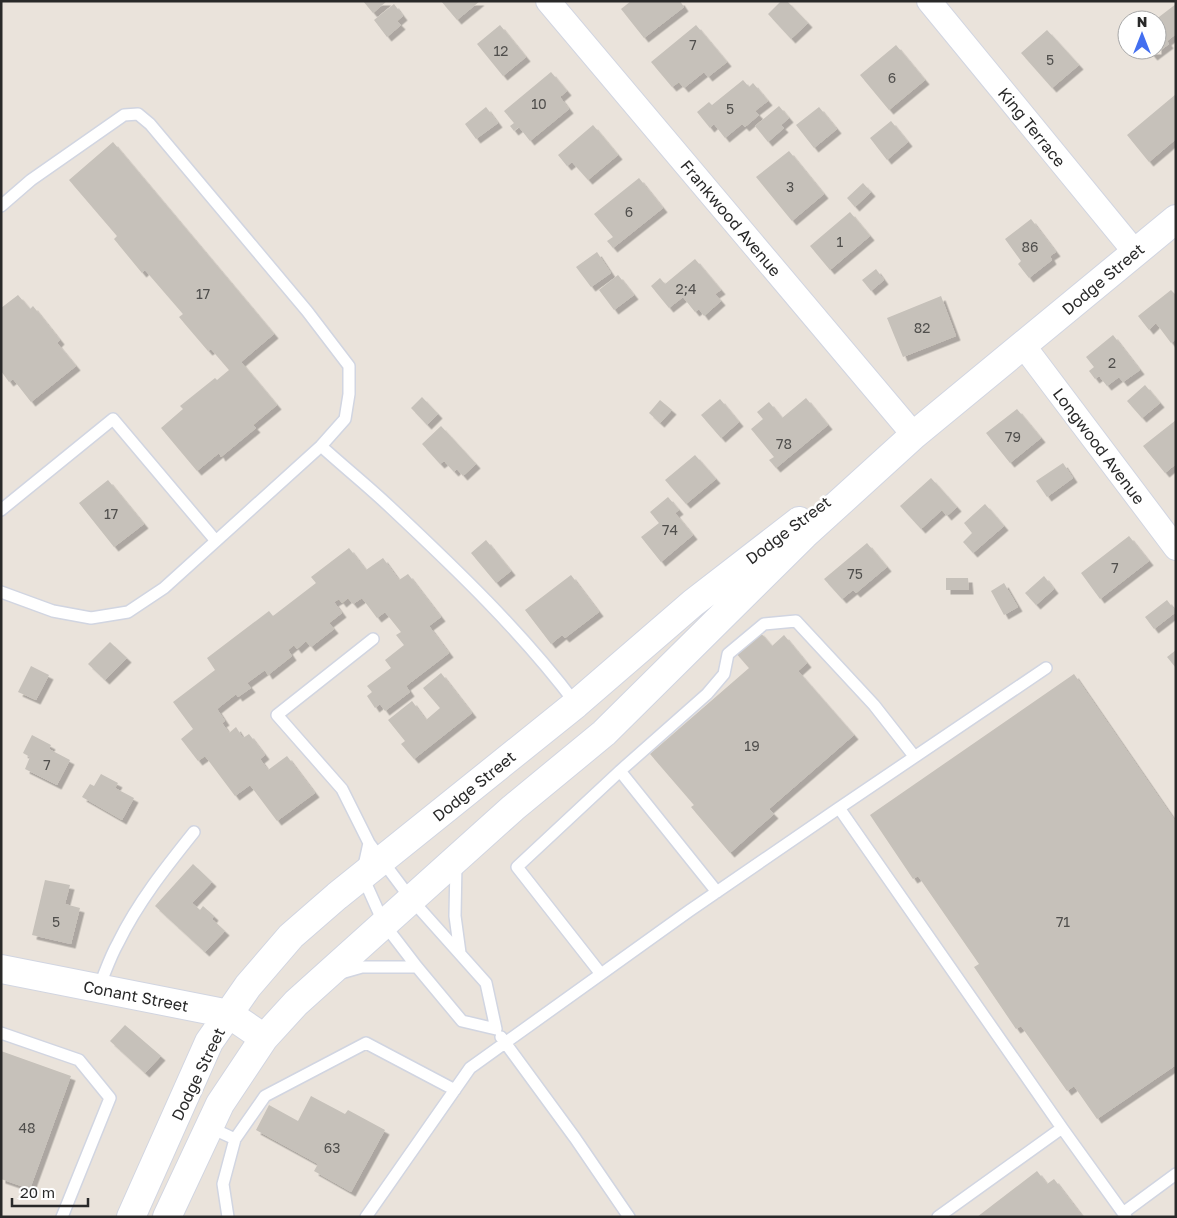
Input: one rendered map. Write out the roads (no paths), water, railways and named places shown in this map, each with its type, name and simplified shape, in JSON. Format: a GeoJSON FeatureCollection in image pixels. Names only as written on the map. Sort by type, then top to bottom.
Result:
{"type":"FeatureCollection","features":[{"type":"Feature","properties":{"kind":"main road","name":"Dodge Street"},"geometry":{"type":"LineString","coordinates":[[167,1217],[220,1104],[264,1038],[296,1003],[512,808],[604,733],[804,535],[914,435],[1176,219]]}},
{"type":"Feature","properties":{"kind":"main road","name":"Dodge Street"},"geometry":{"type":"LineString","coordinates":[[131,1217],[210,1042],[248,986],[291,936],[371,859],[576,704],[693,603],[769,543],[914,435]]}},
{"type":"Feature","properties":{"kind":"main road","name":"Conant Street"},"geometry":{"type":"LineString","coordinates":[[1,969],[229,1014],[264,1038]]}},
{"type":"Feature","properties":{"kind":"street","name":"Frankwood Avenue"},"geometry":{"type":"LineString","coordinates":[[548,1],[914,435]]}},
{"type":"Feature","properties":{"kind":"street","name":"King Terrace"},"geometry":{"type":"LineString","coordinates":[[929,1],[1135,252]]}},
{"type":"Feature","properties":{"kind":"street","name":"Longwood Avenue"},"geometry":{"type":"LineString","coordinates":[[1023,345],[1176,548]]}},
{"type":"Feature","properties":{"kind":"lane"},"geometry":{"type":"LineString","coordinates":[[1,206],[31,180],[124,115],[138,114],[150,124],[300,304],[349,366],[349,394],[345,419],[322,446],[164,588],[128,612],[91,618],[53,611],[1,592]]}},
{"type":"Feature","properties":{"kind":"lane"},"geometry":{"type":"LineString","coordinates":[[1,510],[112,419],[216,541]]}},
{"type":"Feature","properties":{"kind":"lane"},"geometry":{"type":"LineString","coordinates":[[322,446],[389,506],[485,600],[554,674],[576,704]]}},
{"type":"Feature","properties":{"kind":"lane"},"geometry":{"type":"LineString","coordinates":[[601,974],[517,867],[620,771],[707,694],[724,674],[728,654],[764,624],[796,621],[874,705],[914,756]]}},
{"type":"Feature","properties":{"kind":"lane"},"geometry":{"type":"LineString","coordinates":[[373,639],[277,715],[342,789],[371,859],[384,924],[462,1021],[496,1029]]}},
{"type":"Feature","properties":{"kind":"lane"},"geometry":{"type":"LineString","coordinates":[[366,1217],[470,1068],[717,892],[914,756],[1046,668]]}},
{"type":"Feature","properties":{"kind":"lane"},"geometry":{"type":"LineString","coordinates":[[620,771],[717,892]]}},
{"type":"Feature","properties":{"kind":"lane"},"geometry":{"type":"LineString","coordinates":[[840,808],[1062,1128],[1125,1215],[1176,1174]]}},
{"type":"Feature","properties":{"kind":"lane"},"geometry":{"type":"LineString","coordinates":[[98,989],[118,942],[138,908],[157,878],[194,832]]}},
{"type":"Feature","properties":{"kind":"lane"},"geometry":{"type":"LineString","coordinates":[[456,858],[455,916],[460,953]]}},
{"type":"Feature","properties":{"kind":"lane"},"geometry":{"type":"LineString","coordinates":[[371,859],[411,899],[486,983],[496,1029],[575,1138],[629,1217]]}},
{"type":"Feature","properties":{"kind":"lane"},"geometry":{"type":"LineString","coordinates":[[325,977],[362,967],[417,967]]}},
{"type":"Feature","properties":{"kind":"lane"},"geometry":{"type":"LineString","coordinates":[[1,1033],[79,1060],[110,1098],[62,1217]]}},
{"type":"Feature","properties":{"kind":"lane"},"geometry":{"type":"LineString","coordinates":[[228,1217],[223,1184],[235,1139],[265,1096],[366,1043],[455,1090]]}},
{"type":"Feature","properties":{"kind":"lane"},"geometry":{"type":"LineString","coordinates":[[209,1127],[235,1139]]}},
{"type":"Feature","properties":{"kind":"lane"},"geometry":{"type":"LineString","coordinates":[[938,1217],[1062,1128]]}}]}
